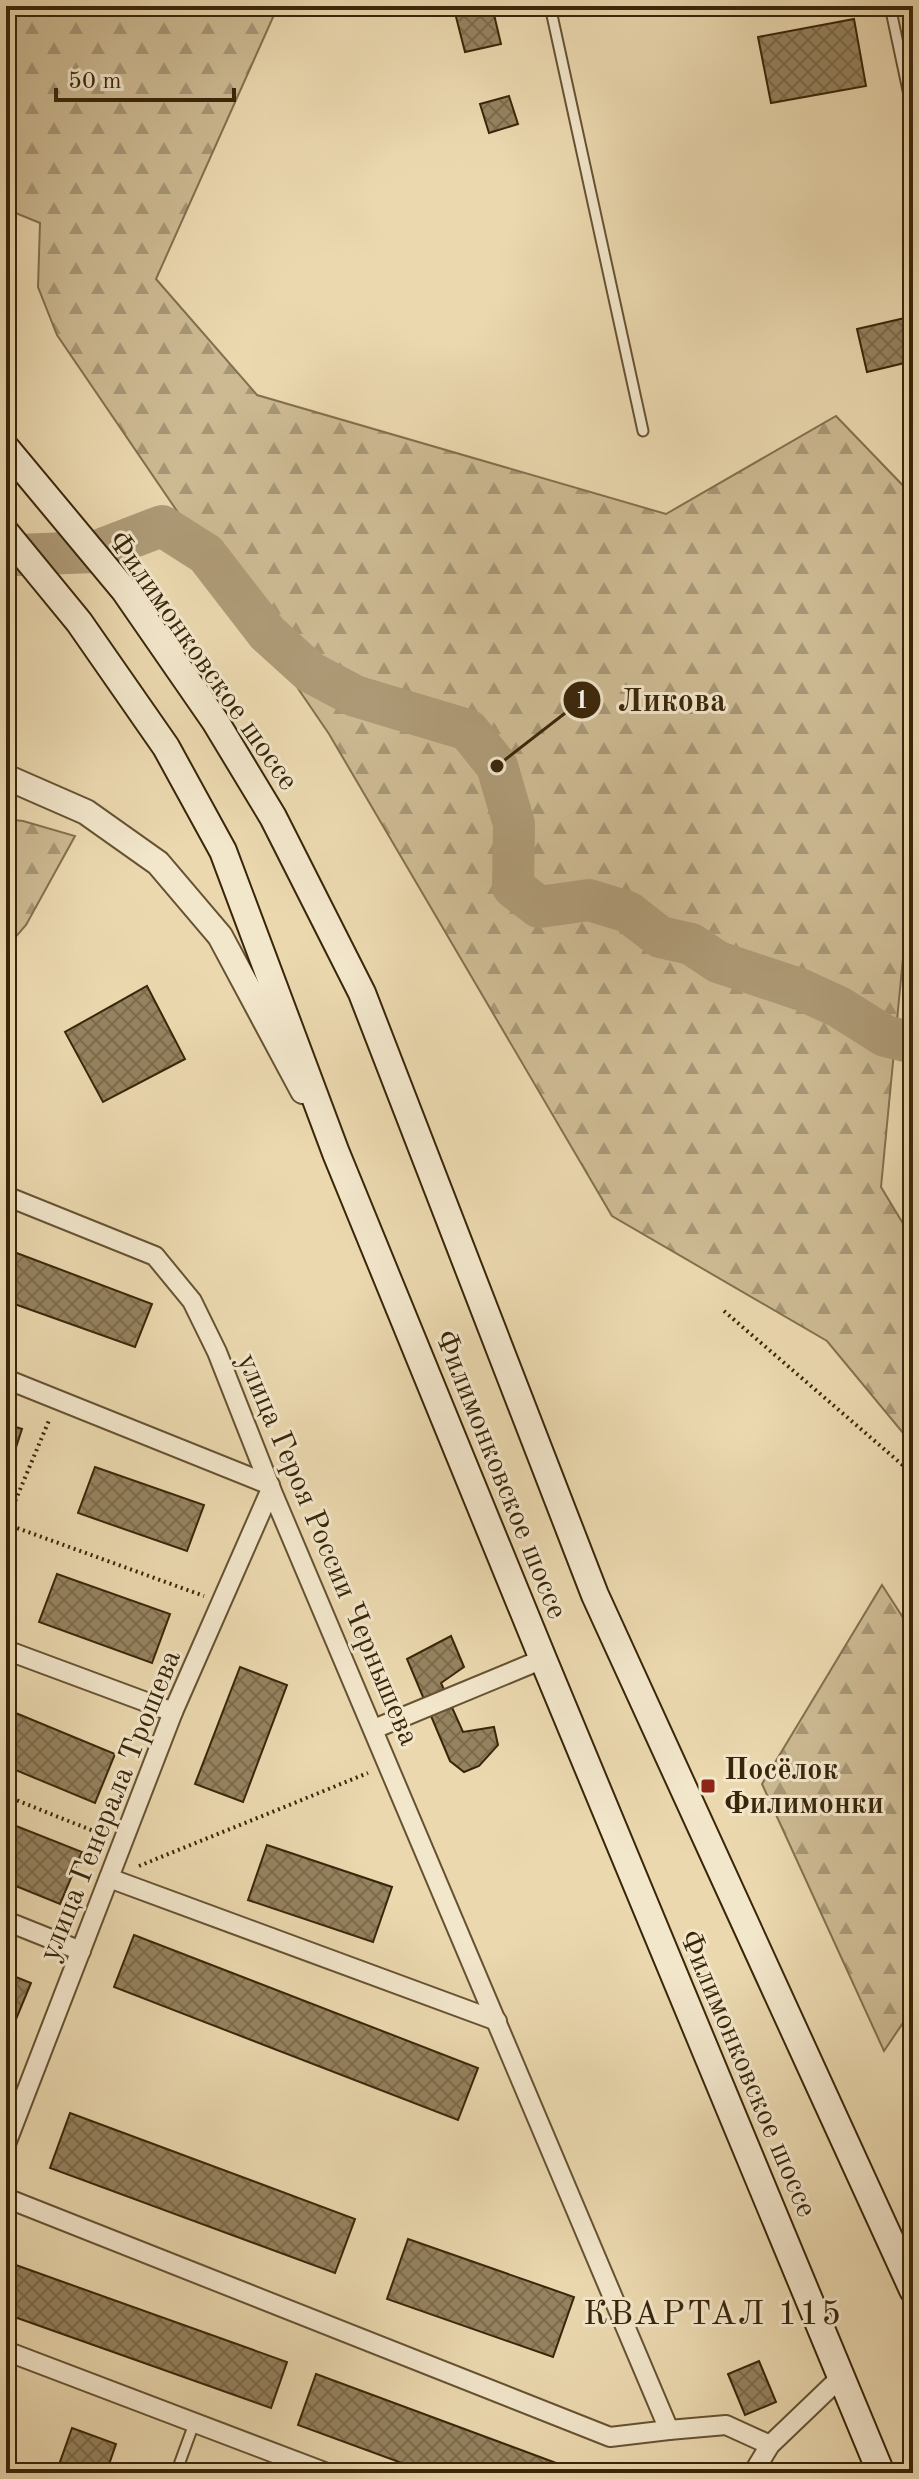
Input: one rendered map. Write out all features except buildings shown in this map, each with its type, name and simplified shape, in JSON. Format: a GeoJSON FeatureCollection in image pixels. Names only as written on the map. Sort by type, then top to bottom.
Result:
{"type":"FeatureCollection","features":[{"type":"Feature","properties":{"kind":"main road","name":"Филимонковское шоссе"},"geometry":{"type":"LineString","coordinates":[[6,448],[125,591],[215,721],[273,817],[362,993],[595,1595],[913,2290]]}},
{"type":"Feature","properties":{"kind":"main road","name":"Филимонковское шоссе"},"geometry":{"type":"LineString","coordinates":[[6,533],[79,622],[166,747],[223,851],[336,1153],[881,2473]]}},
{"type":"Feature","properties":{"kind":"street"},"geometry":{"type":"LineString","coordinates":[[6,777],[86,812],[158,863],[220,936],[336,1153]]}},
{"type":"Feature","properties":{"kind":"street","name":"улица Героя России Чернышева"},"geometry":{"type":"LineString","coordinates":[[6,1196],[155,1256],[192,1301],[217,1352],[270,1487],[669,2430]]}},
{"type":"Feature","properties":{"kind":"street"},"geometry":{"type":"LineString","coordinates":[[6,1379],[270,1487]]}},
{"type":"Feature","properties":{"kind":"street","name":"улица Генерала Трошева"},"geometry":{"type":"LineString","coordinates":[[6,2144],[173,1712],[270,1487]]}},
{"type":"Feature","properties":{"kind":"street"},"geometry":{"type":"LineString","coordinates":[[6,1650],[173,1712]]}},
{"type":"Feature","properties":{"kind":"street"},"geometry":{"type":"LineString","coordinates":[[374,1729],[543,1659]]}},
{"type":"Feature","properties":{"kind":"street"},"geometry":{"type":"LineString","coordinates":[[109,1878],[497,2021]]}},
{"type":"Feature","properties":{"kind":"street"},"geometry":{"type":"LineString","coordinates":[[6,1921],[81,1951]]}},
{"type":"Feature","properties":{"kind":"street"},"geometry":{"type":"LineString","coordinates":[[6,2198],[610,2437],[726,2425],[770,2445]]}},
{"type":"Feature","properties":{"kind":"street"},"geometry":{"type":"LineString","coordinates":[[6,2351],[327,2473]]}},
{"type":"Feature","properties":{"kind":"street"},"geometry":{"type":"LineString","coordinates":[[753,2473],[770,2445],[841,2377]]}},
{"type":"Feature","properties":{"kind":"lane"},"geometry":{"type":"LineString","coordinates":[[550,6],[643,431]]}},
{"type":"Feature","properties":{"kind":"lane"},"geometry":{"type":"LineString","coordinates":[[890,6],[913,114]]}},
{"type":"Feature","properties":{"kind":"lane"},"geometry":{"type":"LineString","coordinates":[[176,2473],[195,2421]]}},
{"type":"Feature","properties":{"kind":"path"},"geometry":{"type":"LineString","coordinates":[[724,1311],[913,1474]]}},
{"type":"Feature","properties":{"kind":"path"},"geometry":{"type":"LineString","coordinates":[[58,1400],[6,1523],[221,1602]]}},
{"type":"Feature","properties":{"kind":"path"},"geometry":{"type":"LineString","coordinates":[[109,1878],[389,1765]]}},
{"type":"Feature","properties":{"kind":"path"},"geometry":{"type":"LineString","coordinates":[[6,1796],[123,1843]]}},
{"type":"Feature","properties":{"kind":"green space"},"geometry":{"type":"Polygon","coordinates":[[[6,6],[278,6],[156,279],[257,395],[666,514],[836,416],[913,496],[913,882],[910,885],[881,1187],[913,1240],[913,1445],[827,1341],[612,1216],[329,734],[57,335],[38,287],[40,223],[6,209],[6,6]]]}},
{"type":"Feature","properties":{"kind":"green space"},"geometry":{"type":"Polygon","coordinates":[[[6,819],[75,836],[26,925],[6,948],[6,819]]]}},
{"type":"Feature","properties":{"kind":"green space"},"geometry":{"type":"Polygon","coordinates":[[[882,1585],[913,1633],[913,2008],[884,2051],[762,1784],[882,1585]]]}},
{"type":"Feature","properties":{"kind":"waterway"},"geometry":{"type":"LineString","coordinates":[[6,550],[18,555],[94,552],[162,526],[206,554],[267,633],[310,672],[355,696],[468,730],[497,766],[514,824],[513,887],[539,907],[589,900],[628,912],[660,937],[691,944],[718,962],[802,990],[839,1007],[885,1036],[913,1043]]}},
{"type":"Feature","properties":{"kind":"place","name":"Ликова"},"geometry":{"type":"Point","coordinates":[497,766]}},
{"type":"Feature","properties":{"kind":"place","name":"Посёлок Филимонки"},"geometry":{"type":"Point","coordinates":[708,1786]}},
{"type":"Feature","properties":{"kind":"district","name":"КВАРТАЛ 115"},"geometry":{"type":"Point","coordinates":[713,2312]}}]}
